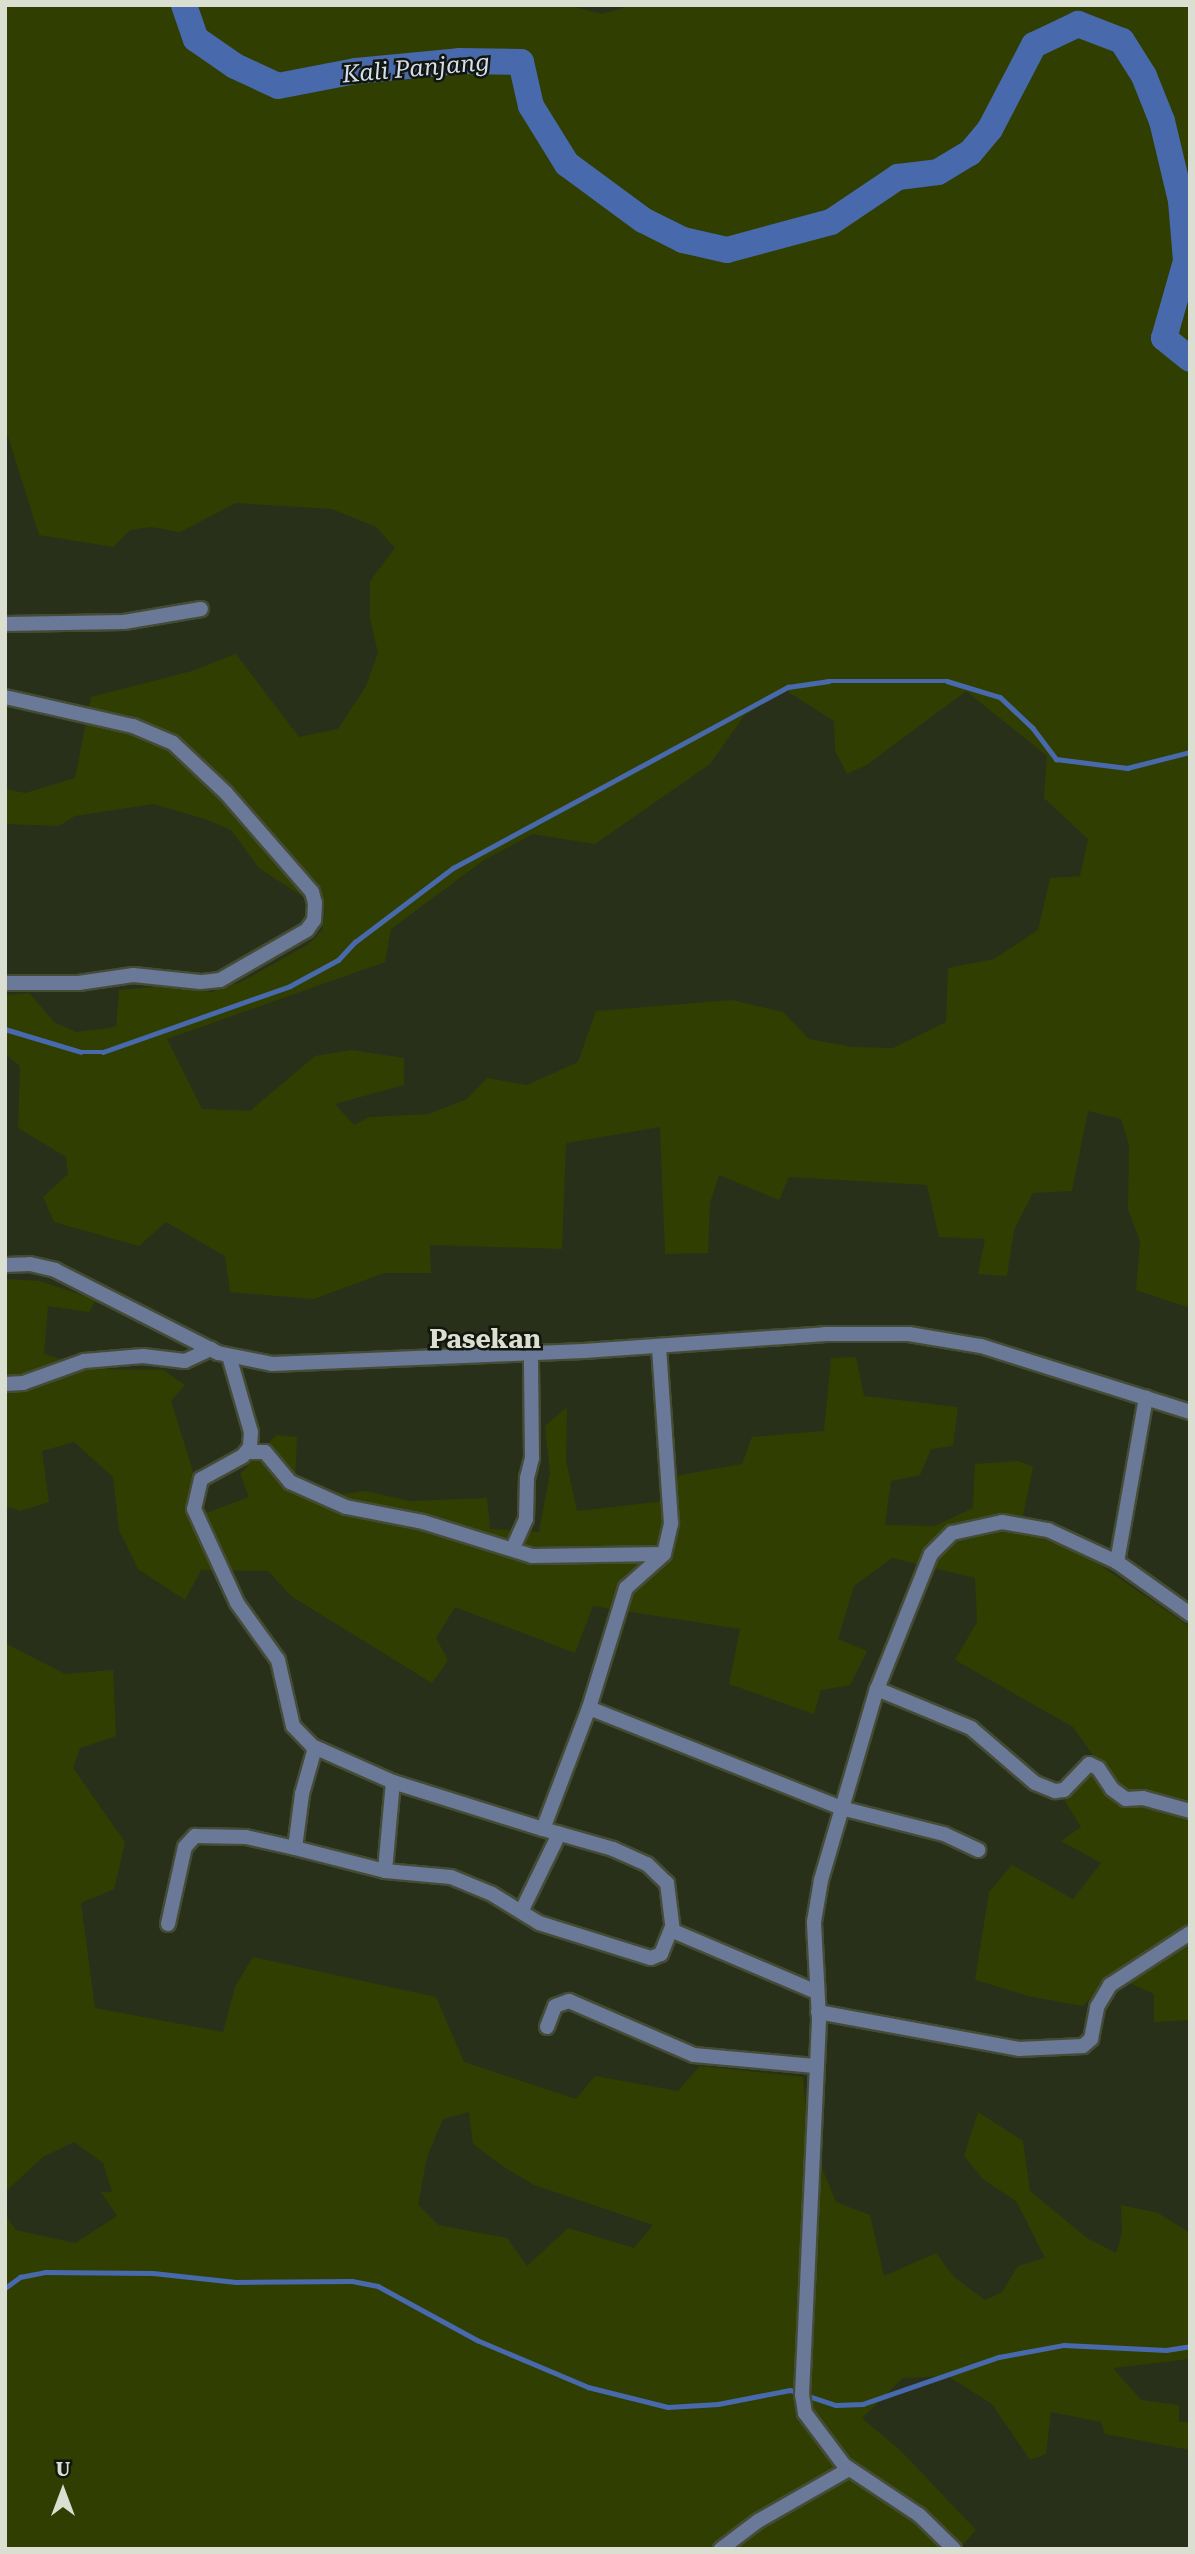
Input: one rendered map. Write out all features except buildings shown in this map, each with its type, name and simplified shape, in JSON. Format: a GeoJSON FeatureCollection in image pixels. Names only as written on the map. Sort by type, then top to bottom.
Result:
{"type":"FeatureCollection","features":[{"type":"Feature","properties":{"kind":"street"},"geometry":{"type":"LineString","coordinates":[[5,624],[99,624],[201,609]]}},
{"type":"Feature","properties":{"kind":"street"},"geometry":{"type":"LineString","coordinates":[[5,697],[133,726],[173,743],[226,793],[312,892],[315,903],[314,920],[307,930],[220,980],[200,982],[133,975],[79,983],[5,983]]}},
{"type":"Feature","properties":{"kind":"street"},"geometry":{"type":"LineString","coordinates":[[5,1265],[30,1264],[55,1270],[229,1356],[308,1366],[825,1334],[909,1334],[981,1346],[1190,1412]]}},
{"type":"Feature","properties":{"kind":"street"},"geometry":{"type":"LineString","coordinates":[[543,1829],[589,1708],[626,1588],[664,1554],[671,1523],[671,1479],[659,1346]]}},
{"type":"Feature","properties":{"kind":"street"},"geometry":{"type":"LineString","coordinates":[[5,1384],[23,1383],[83,1361],[143,1356],[185,1362],[211,1349]]}},
{"type":"Feature","properties":{"kind":"street"},"geometry":{"type":"LineString","coordinates":[[513,1548],[526,1519],[527,1478],[533,1458],[531,1354]]}},
{"type":"Feature","properties":{"kind":"street"},"geometry":{"type":"LineString","coordinates":[[229,1356],[251,1432],[247,1452]]}},
{"type":"Feature","properties":{"kind":"street"},"geometry":{"type":"LineString","coordinates":[[1117,1562],[1146,1398]]}},
{"type":"Feature","properties":{"kind":"street"},"geometry":{"type":"LineString","coordinates":[[168,1924],[185,1847],[195,1836],[246,1837],[385,1871],[451,1877],[522,1910],[540,1923],[651,1958],[661,1954],[671,1929],[667,1883],[662,1874],[613,1849],[393,1782],[315,1748],[293,1726],[278,1660],[237,1603],[194,1509],[201,1479],[247,1452],[265,1452],[290,1482],[346,1507],[424,1522],[532,1556],[664,1554]]}},
{"type":"Feature","properties":{"kind":"street"},"geometry":{"type":"LineString","coordinates":[[954,2549],[919,2515],[849,2469],[815,2432],[802,2395],[818,2012],[815,1909],[841,1808],[877,1689],[931,1554],[952,1533],[1002,1522],[1048,1530],[1117,1562],[1190,1614]]}},
{"type":"Feature","properties":{"kind":"street"},"geometry":{"type":"LineString","coordinates":[[877,1689],[971,1728],[1035,1783],[1055,1791],[1064,1790],[1089,1764],[1098,1768],[1112,1789],[1126,1799],[1143,1798],[1190,1811]]}},
{"type":"Feature","properties":{"kind":"street"},"geometry":{"type":"LineString","coordinates":[[589,1708],[841,1808],[944,1834],[979,1850]]}},
{"type":"Feature","properties":{"kind":"street"},"geometry":{"type":"LineString","coordinates":[[295,1848],[302,1794],[315,1748]]}},
{"type":"Feature","properties":{"kind":"street"},"geometry":{"type":"LineString","coordinates":[[385,1871],[393,1782]]}},
{"type":"Feature","properties":{"kind":"street"},"geometry":{"type":"LineString","coordinates":[[522,1910],[559,1834]]}},
{"type":"Feature","properties":{"kind":"street"},"geometry":{"type":"LineString","coordinates":[[671,1929],[817,1992]]}},
{"type":"Feature","properties":{"kind":"street"},"geometry":{"type":"LineString","coordinates":[[818,2012],[1019,2049],[1083,2046],[1091,2039],[1097,2007],[1110,1985],[1190,1933]]}},
{"type":"Feature","properties":{"kind":"street"},"geometry":{"type":"LineString","coordinates":[[547,2026],[555,2006],[569,2001],[694,2055],[815,2066]]}},
{"type":"Feature","properties":{"kind":"street"},"geometry":{"type":"LineString","coordinates":[[721,2549],[758,2521],[849,2469]]}},
{"type":"Feature","properties":{"kind":"green space"},"geometry":{"type":"Polygon","coordinates":[[[5,5],[566,5],[602,14],[633,5],[1190,5],[1190,1308],[1136,1290],[1140,1241],[1128,1209],[1129,1145],[1121,1119],[1088,1111],[1072,1191],[1033,1193],[1014,1230],[1007,1276],[978,1274],[985,1239],[939,1237],[927,1185],[789,1177],[779,1200],[719,1175],[710,1203],[708,1253],[665,1254],[660,1127],[566,1143],[562,1249],[430,1245],[431,1273],[384,1273],[314,1299],[230,1292],[225,1256],[166,1222],[139,1246],[54,1222],[43,1197],[68,1174],[66,1157],[18,1128],[20,1066],[5,1054],[5,995],[29,993],[54,1022],[76,1032],[116,1027],[119,990],[164,986],[211,992],[241,982],[309,944],[322,930],[325,911],[259,868],[231,830],[205,819],[153,804],[75,816],[59,826],[5,824],[5,789],[25,793],[75,778],[91,697],[192,671],[236,654],[299,737],[338,729],[366,686],[378,653],[370,619],[370,581],[395,548],[376,527],[332,509],[236,503],[180,532],[151,527],[130,530],[113,547],[39,535],[5,427],[5,5]],[[785,690],[744,716],[710,764],[595,844],[533,834],[484,860],[391,929],[385,962],[167,1039],[202,1109],[250,1111],[315,1056],[351,1050],[404,1058],[404,1085],[335,1104],[354,1125],[369,1117],[429,1114],[467,1099],[487,1078],[527,1085],[578,1062],[596,1011],[732,1000],[783,1012],[809,1039],[852,1047],[893,1048],[946,1022],[948,968],[994,959],[1038,930],[1050,878],[1080,876],[1088,839],[1044,798],[1047,756],[966,691],[868,764],[847,774],[835,750],[834,721],[785,690]]]}},
{"type":"Feature","properties":{"kind":"green space"},"geometry":{"type":"Polygon","coordinates":[[[5,1279],[40,1281],[96,1300],[89,1312],[48,1306],[44,1354],[96,1369],[163,1370],[185,1385],[171,1401],[206,1513],[249,1497],[240,1474],[276,1435],[297,1437],[295,1482],[344,1494],[365,1491],[410,1501],[487,1498],[490,1529],[539,1532],[550,1473],[545,1426],[567,1407],[566,1461],[577,1511],[674,1500],[675,1476],[742,1464],[752,1437],[824,1431],[831,1358],[856,1357],[864,1396],[958,1407],[953,1446],[931,1449],[920,1475],[891,1481],[885,1525],[935,1526],[973,1508],[975,1464],[1018,1461],[1033,1467],[1020,1531],[1084,1554],[1190,1627],[1190,2020],[1154,2022],[1154,1994],[1112,1975],[1083,2006],[1032,1997],[975,1980],[989,1892],[1012,1865],[1073,1899],[1101,1863],[1061,1841],[1081,1827],[1062,1796],[1097,1761],[1073,1727],[955,1660],[977,1622],[975,1578],[892,1558],[854,1586],[838,1639],[867,1651],[850,1685],[821,1690],[814,1714],[729,1684],[740,1629],[593,1606],[575,1653],[455,1607],[436,1638],[448,1660],[432,1683],[291,1596],[268,1571],[201,1570],[185,1600],[138,1569],[119,1530],[113,1477],[74,1442],[42,1451],[49,1502],[20,1511],[5,1506],[5,1279]]]}},
{"type":"Feature","properties":{"kind":"green space"},"geometry":{"type":"Polygon","coordinates":[[[5,1643],[65,1674],[113,1670],[116,1736],[80,1748],[73,1768],[125,1842],[114,1889],[81,1903],[95,2008],[223,2032],[235,1987],[253,1957],[436,1997],[464,2062],[576,2099],[595,2076],[678,2091],[700,2066],[803,2077],[805,2103],[821,2114],[822,2168],[836,2202],[870,2215],[884,2276],[936,2253],[954,2277],[985,2300],[1002,2292],[1018,2266],[1045,2258],[1017,2202],[983,2179],[964,2156],[978,2112],[1023,2141],[1030,2191],[1087,2238],[1116,2253],[1122,2233],[1121,2205],[1158,2213],[1190,2233],[1190,2359],[1113,2368],[1141,2400],[1179,2405],[1179,2422],[1190,2422],[1190,2450],[1105,2434],[1101,2422],[1051,2412],[1046,2454],[1030,2460],[992,2404],[948,2376],[903,2378],[862,2418],[901,2451],[976,2530],[959,2549],[5,2549],[5,2214],[16,2230],[75,2243],[117,2216],[101,2192],[112,2192],[103,2163],[74,2142],[43,2157],[5,2192],[5,1643]],[[469,2112],[443,2119],[427,2157],[418,2205],[438,2225],[507,2238],[527,2266],[568,2228],[634,2248],[653,2225],[534,2185],[473,2144],[469,2112]]]}},
{"type":"Feature","properties":{"kind":"waterway","name":"Kali Panjang"},"geometry":{"type":"LineString","coordinates":[[184,5],[196,39],[235,66],[278,86],[356,71],[459,61],[521,62],[531,106],[567,164],[643,220],[683,240],[727,250],[831,222],[898,177],[938,172],[970,153],[990,129],[1034,45],[1078,24],[1122,41],[1144,76],[1162,121],[1181,201],[1186,261],[1164,338],[1190,359]]}},
{"type":"Feature","properties":{"kind":"waterway"},"geometry":{"type":"LineString","coordinates":[[5,1029],[81,1052],[103,1052],[290,986],[338,960],[355,942],[453,868],[788,687],[829,681],[947,681],[1000,697],[1033,728],[1056,759],[1127,768],[1190,752]]}},
{"type":"Feature","properties":{"kind":"waterway"},"geometry":{"type":"LineString","coordinates":[[5,2288],[20,2277],[45,2272],[153,2273],[236,2282],[352,2281],[378,2286],[477,2340],[588,2387],[668,2407],[718,2404],[790,2390],[836,2405],[863,2404],[999,2357],[1064,2345],[1166,2350],[1190,2346]]}},
{"type":"Feature","properties":{"kind":"district","name":"Pasekan"},"geometry":{"type":"Point","coordinates":[485,1340]}}]}
